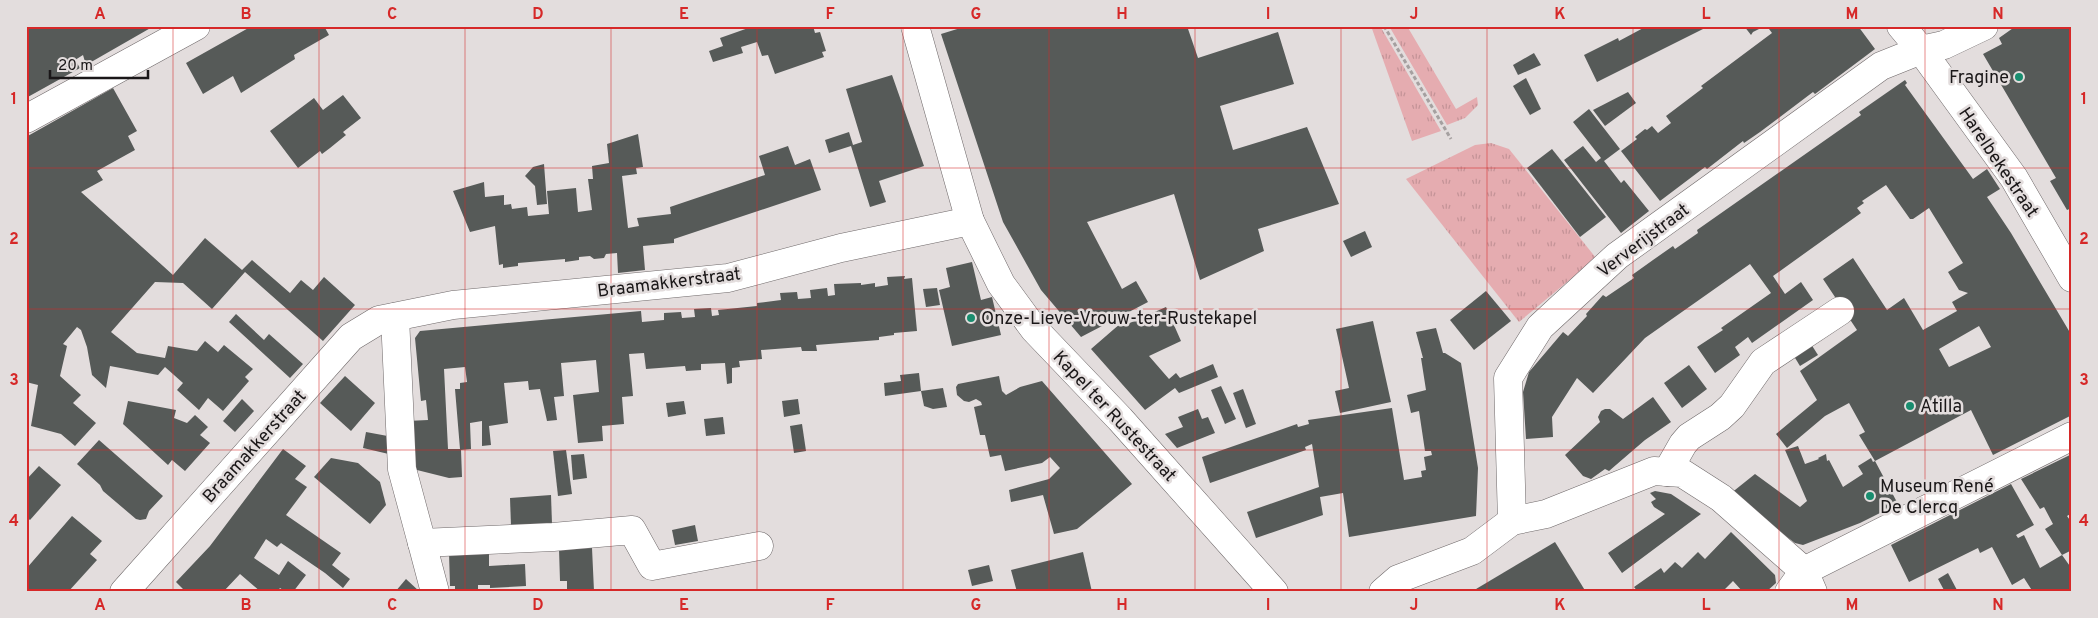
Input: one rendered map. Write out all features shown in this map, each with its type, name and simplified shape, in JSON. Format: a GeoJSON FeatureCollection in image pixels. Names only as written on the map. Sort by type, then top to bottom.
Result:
{"type":"FeatureCollection","features":[{"type":"Feature","properties":{"kind":"street"},"geometry":{"type":"LineString","coordinates":[[26,119],[196,26]]}},
{"type":"Feature","properties":{"kind":"street","name":"Kapel ter Rustestraat"},"geometry":{"type":"LineString","coordinates":[[915,26],[970,220],[1001,284],[1034,329],[1120,419],[1274,592]]}},
{"type":"Feature","properties":{"kind":"street","name":"Harelbekestraat"},"geometry":{"type":"LineString","coordinates":[[1901,26],[1921,50],[2014,178],[2072,278]]}},
{"type":"Feature","properties":{"kind":"street","name":"Ververijstraat"},"geometry":{"type":"LineString","coordinates":[[1512,521],[1508,378],[1540,328],[1624,251],[1881,66],[1921,50],[1944,45],[1984,26]]}},
{"type":"Feature","properties":{"kind":"street","name":"Braamakkerstraat"},"geometry":{"type":"LineString","coordinates":[[124,592],[351,337],[379,320],[452,305],[728,278],[841,248],[970,220]]}},
{"type":"Feature","properties":{"kind":"street"},"geometry":{"type":"LineString","coordinates":[[1667,472],[1689,437],[1720,418],[1732,406],[1763,362],[1840,311]]}},
{"type":"Feature","properties":{"kind":"street"},"geometry":{"type":"LineString","coordinates":[[395,317],[402,469],[436,592]]}},
{"type":"Feature","properties":{"kind":"street"},"geometry":{"type":"LineString","coordinates":[[1383,592],[1398,579],[1472,551],[1512,521],[1546,514],[1654,471],[1682,473],[1721,498],[1802,585],[2072,436]]}},
{"type":"Feature","properties":{"kind":"street"},"geometry":{"type":"LineString","coordinates":[[422,543],[553,537],[632,530],[652,566],[759,546]]}},
{"type":"Feature","properties":{"kind":"path"},"geometry":{"type":"LineString","coordinates":[[1384,26],[1451,139]]}},
{"type":"Feature","properties":{"kind":"green space"},"geometry":{"type":"Polygon","coordinates":[[[1371,26],[1380,26],[1441,131],[1412,141],[1371,26]]]}},
{"type":"Feature","properties":{"kind":"green space"},"geometry":{"type":"Polygon","coordinates":[[[1389,26],[1407,26],[1456,109],[1477,97],[1478,105],[1465,118],[1447,125],[1389,26]]]}},
{"type":"Feature","properties":{"kind":"green space"},"geometry":{"type":"Polygon","coordinates":[[[1491,143],[1509,149],[1596,258],[1519,322],[1406,179],[1475,145],[1491,143]]]}},
{"type":"Feature","properties":{"kind":"building"},"geometry":{"type":"Polygon","coordinates":[[[26,26],[154,26],[86,65],[83,55],[75,60],[80,68],[26,98],[26,26]]]}},
{"type":"Feature","properties":{"kind":"building"},"geometry":{"type":"Polygon","coordinates":[[[252,26],[324,26],[329,35],[294,55],[295,59],[241,93],[233,76],[203,94],[186,63],[252,26]]]}},
{"type":"Feature","properties":{"kind":"building"},"geometry":{"type":"Polygon","coordinates":[[[754,26],[763,26],[764,29],[771,26],[813,26],[815,33],[820,32],[826,51],[822,52],[824,57],[775,74],[768,55],[762,56],[757,42],[741,47],[743,53],[713,62],[709,51],[723,46],[720,38],[754,26]]]}},
{"type":"Feature","properties":{"kind":"building"},"geometry":{"type":"Polygon","coordinates":[[[967,26],[1187,26],[1198,58],[1278,32],[1294,84],[1220,106],[1233,150],[1307,127],[1339,204],[1258,229],[1264,251],[1200,280],[1174,194],[1087,222],[1122,289],[1136,281],[1148,302],[1081,337],[1041,290],[1003,222],[941,34],[967,26]]]}},
{"type":"Feature","properties":{"kind":"building"},"geometry":{"type":"Polygon","coordinates":[[[1647,26],[1709,26],[1597,82],[1584,55],[1618,38],[1619,41],[1647,26]]]}},
{"type":"Feature","properties":{"kind":"building"},"geometry":{"type":"Polygon","coordinates":[[[1744,26],[1765,26],[1751,35],[1744,26]]]}},
{"type":"Feature","properties":{"kind":"building"},"geometry":{"type":"Polygon","coordinates":[[[1773,26],[1858,26],[1875,49],[1815,94],[1813,92],[1760,132],[1744,143],[1743,141],[1707,169],[1705,167],[1660,201],[1621,151],[1637,139],[1635,137],[1645,129],[1647,130],[1652,126],[1658,133],[1671,123],[1666,116],[1703,88],[1701,86],[1772,33],[1769,29],[1773,26]]]}},
{"type":"Feature","properties":{"kind":"building"},"geometry":{"type":"Polygon","coordinates":[[[2016,26],[2072,26],[2072,208],[2067,210],[2050,181],[2056,178],[1983,54],[2002,44],[1999,38],[2016,26]]]}},
{"type":"Feature","properties":{"kind":"building"},"geometry":{"type":"Polygon","coordinates":[[[1534,53],[1541,65],[1518,75],[1513,65],[1534,53]]]}},
{"type":"Feature","properties":{"kind":"building"},"geometry":{"type":"Polygon","coordinates":[[[892,75],[924,166],[879,181],[886,202],[870,207],[851,146],[829,153],[825,140],[849,132],[853,145],[862,142],[846,89],[892,75]]]}},
{"type":"Feature","properties":{"kind":"building"},"geometry":{"type":"Polygon","coordinates":[[[1526,78],[1541,109],[1530,115],[1513,86],[1526,78]]]}},
{"type":"Feature","properties":{"kind":"building"},"geometry":{"type":"Polygon","coordinates":[[[1905,80],[1907,83],[1905,85],[1973,179],[1987,169],[2000,189],[1987,197],[2011,233],[2072,336],[2072,415],[1993,455],[1971,410],[1875,461],[1859,435],[1865,432],[1849,403],[1825,416],[1787,448],[1776,434],[1817,400],[1800,371],[1857,330],[1823,279],[1853,258],[1887,310],[1904,298],[1923,330],[1957,311],[1952,302],[1968,293],[1959,290],[1948,272],[1963,263],[1929,208],[1913,219],[1910,219],[1886,185],[1862,201],[1864,203],[1857,208],[1861,213],[1773,276],[1785,294],[1801,282],[1813,300],[1752,343],[1748,337],[1735,347],[1740,355],[1715,373],[1697,347],[1723,330],[1721,328],[1771,293],[1750,264],[1645,338],[1593,393],[1577,378],[1552,417],[1553,437],[1526,439],[1523,392],[1529,372],[1563,332],[1568,336],[1603,295],[1606,297],[1634,278],[1632,275],[1673,246],[1675,249],[1698,233],[1697,230],[1861,115],[1859,112],[1905,80]],[[1979,326],[1939,349],[1949,367],[1991,347],[1979,326]]]}},
{"type":"Feature","properties":{"kind":"building"},"geometry":{"type":"Polygon","coordinates":[[[113,88],[137,131],[128,136],[135,150],[97,171],[103,180],[81,192],[173,275],[205,238],[242,270],[252,260],[290,293],[301,280],[313,290],[324,277],[355,305],[323,341],[245,272],[212,309],[183,283],[155,282],[111,332],[137,353],[165,358],[168,346],[197,351],[205,341],[218,352],[224,345],[253,369],[245,377],[249,381],[223,411],[208,398],[199,410],[177,390],[183,383],[165,367],[158,375],[110,366],[106,388],[92,375],[87,347],[81,330],[77,327],[63,344],[67,346],[60,376],[81,395],[73,403],[96,423],[75,446],[61,434],[31,426],[38,385],[26,382],[26,137],[113,88]]]}},
{"type":"Feature","properties":{"kind":"building"},"geometry":{"type":"Polygon","coordinates":[[[1628,92],[1636,103],[1605,126],[1593,110],[1628,92]]]}},
{"type":"Feature","properties":{"kind":"building"},"geometry":{"type":"Polygon","coordinates":[[[343,95],[361,118],[343,132],[346,135],[330,148],[322,154],[320,151],[298,168],[270,131],[314,98],[323,110],[343,95]]]}},
{"type":"Feature","properties":{"kind":"building"},"geometry":{"type":"Polygon","coordinates":[[[1589,109],[1620,149],[1604,161],[1621,183],[1624,180],[1649,211],[1621,233],[1564,160],[1583,146],[1596,162],[1601,158],[1573,122],[1589,109]]]}},
{"type":"Feature","properties":{"kind":"building"},"geometry":{"type":"Polygon","coordinates":[[[638,134],[643,167],[636,168],[637,174],[622,176],[628,228],[639,226],[637,218],[671,214],[670,207],[765,175],[759,156],[788,146],[795,165],[810,159],[821,190],[674,239],[674,243],[643,246],[645,270],[618,273],[617,253],[606,254],[604,258],[594,259],[590,256],[579,257],[579,260],[565,262],[565,259],[518,263],[518,266],[503,268],[503,264],[499,265],[495,226],[470,232],[453,191],[484,182],[485,197],[504,195],[504,205],[511,204],[512,209],[527,207],[528,216],[549,214],[547,191],[576,188],[578,212],[592,210],[588,179],[593,179],[592,166],[609,163],[607,144],[638,134]]]}},
{"type":"Feature","properties":{"kind":"building"},"geometry":{"type":"Polygon","coordinates":[[[1552,149],[1606,217],[1580,237],[1527,168],[1552,149]]]}},
{"type":"Feature","properties":{"kind":"building"},"geometry":{"type":"Polygon","coordinates":[[[544,164],[547,204],[537,205],[535,186],[525,176],[533,167],[544,164]]]}},
{"type":"Feature","properties":{"kind":"building"},"geometry":{"type":"Polygon","coordinates":[[[1365,231],[1372,247],[1351,257],[1343,241],[1365,231]]]}},
{"type":"Feature","properties":{"kind":"building","name":"Onze-Lieve-Vrouw-ter-Rustekapel"},"geometry":{"type":"Polygon","coordinates":[[[972,262],[981,300],[992,297],[1001,335],[952,346],[939,290],[950,287],[946,268],[972,262]]]}},
{"type":"Feature","properties":{"kind":"building"},"geometry":{"type":"Polygon","coordinates":[[[905,276],[904,279],[912,278],[917,331],[894,333],[894,335],[879,337],[879,340],[816,345],[817,351],[802,351],[801,347],[761,350],[762,359],[739,361],[740,367],[732,368],[732,383],[727,384],[725,363],[701,364],[701,370],[686,371],[685,366],[646,369],[644,353],[629,354],[633,396],[622,397],[624,424],[602,426],[603,441],[578,443],[573,395],[599,392],[596,360],[561,363],[564,396],[554,397],[557,420],[547,421],[540,389],[529,390],[528,381],[504,383],[508,423],[489,426],[491,445],[482,446],[482,421],[470,423],[471,449],[461,450],[462,477],[449,478],[409,468],[407,421],[428,420],[426,400],[421,401],[415,338],[420,331],[641,311],[642,322],[664,320],[664,313],[681,312],[682,318],[695,317],[694,309],[711,308],[712,316],[719,315],[718,310],[757,306],[757,303],[781,300],[780,293],[797,292],[798,299],[811,298],[810,290],[827,288],[828,296],[835,295],[834,284],[861,283],[861,285],[875,283],[875,287],[888,285],[887,277],[905,276]],[[465,367],[444,369],[448,449],[460,449],[455,389],[460,389],[460,383],[467,382],[465,367]]]}},
{"type":"Feature","properties":{"kind":"building"},"geometry":{"type":"Polygon","coordinates":[[[937,288],[940,305],[926,307],[923,289],[937,288]]]}},
{"type":"Feature","properties":{"kind":"building"},"geometry":{"type":"Polygon","coordinates":[[[1486,291],[1511,321],[1474,350],[1450,320],[1486,291]]]}},
{"type":"Feature","properties":{"kind":"building"},"geometry":{"type":"Polygon","coordinates":[[[1166,307],[1181,341],[1149,356],[1169,379],[1176,373],[1180,378],[1213,364],[1218,377],[1179,393],[1175,388],[1145,410],[1091,349],[1121,323],[1123,326],[1166,307]]]}},
{"type":"Feature","properties":{"kind":"building"},"geometry":{"type":"Polygon","coordinates":[[[236,314],[264,340],[269,334],[303,364],[290,378],[229,322],[236,314]]]}},
{"type":"Feature","properties":{"kind":"building"},"geometry":{"type":"Polygon","coordinates":[[[1373,321],[1391,402],[1340,413],[1335,391],[1349,388],[1336,329],[1373,321]]]}},
{"type":"Feature","properties":{"kind":"building"},"geometry":{"type":"Polygon","coordinates":[[[1436,328],[1443,353],[1461,363],[1478,468],[1476,516],[1349,537],[1343,493],[1320,497],[1323,515],[1256,538],[1247,512],[1319,487],[1312,444],[1305,447],[1306,450],[1210,483],[1202,457],[1297,424],[1298,427],[1309,424],[1308,420],[1392,408],[1404,480],[1422,477],[1421,471],[1426,470],[1424,457],[1432,455],[1431,451],[1425,451],[1419,411],[1411,413],[1407,395],[1426,390],[1421,358],[1423,358],[1416,332],[1436,328]]]}},
{"type":"Feature","properties":{"kind":"building"},"geometry":{"type":"Polygon","coordinates":[[[1809,341],[1818,355],[1800,366],[1792,353],[1809,341]]]}},
{"type":"Feature","properties":{"kind":"building"},"geometry":{"type":"Polygon","coordinates":[[[1689,365],[1707,389],[1682,408],[1664,383],[1689,365]]]}},
{"type":"Feature","properties":{"kind":"building"},"geometry":{"type":"Polygon","coordinates":[[[919,373],[921,391],[885,396],[884,383],[901,381],[900,375],[919,373]]]}},
{"type":"Feature","properties":{"kind":"building"},"geometry":{"type":"Polygon","coordinates":[[[345,376],[375,403],[351,431],[320,403],[345,376]]]}},
{"type":"Feature","properties":{"kind":"building"},"geometry":{"type":"Polygon","coordinates":[[[999,376],[1002,391],[1006,395],[1020,387],[1042,381],[1132,484],[1077,529],[1054,534],[1043,495],[1011,502],[1009,490],[1049,479],[1060,468],[1050,457],[1042,463],[1005,471],[1001,455],[990,457],[985,435],[980,435],[974,407],[982,405],[981,402],[976,399],[969,402],[964,401],[957,395],[956,387],[958,384],[999,376]]]}},
{"type":"Feature","properties":{"kind":"building"},"geometry":{"type":"Polygon","coordinates":[[[1221,386],[1236,419],[1225,424],[1211,390],[1221,386]]]}},
{"type":"Feature","properties":{"kind":"building"},"geometry":{"type":"Polygon","coordinates":[[[943,388],[947,407],[933,409],[924,406],[921,391],[943,388]]]}},
{"type":"Feature","properties":{"kind":"building"},"geometry":{"type":"Polygon","coordinates":[[[1243,389],[1256,424],[1246,428],[1233,393],[1243,389]]]}},
{"type":"Feature","properties":{"kind":"building"},"geometry":{"type":"Polygon","coordinates":[[[1653,397],[1671,422],[1645,440],[1609,471],[1605,469],[1591,479],[1583,476],[1565,455],[1600,422],[1598,417],[1601,411],[1610,409],[1623,419],[1653,397]]]}},
{"type":"Feature","properties":{"kind":"building"},"geometry":{"type":"Polygon","coordinates":[[[242,399],[254,411],[235,432],[223,421],[242,399]]]}},
{"type":"Feature","properties":{"kind":"building"},"geometry":{"type":"Polygon","coordinates":[[[798,399],[800,414],[784,417],[782,401],[798,399]]]}},
{"type":"Feature","properties":{"kind":"building"},"geometry":{"type":"Polygon","coordinates":[[[128,401],[176,410],[174,418],[187,423],[195,415],[208,427],[200,435],[210,443],[185,471],[172,460],[168,465],[123,424],[128,401]]]}},
{"type":"Feature","properties":{"kind":"building"},"geometry":{"type":"Polygon","coordinates":[[[684,401],[686,414],[668,417],[666,403],[684,401]]]}},
{"type":"Feature","properties":{"kind":"building"},"geometry":{"type":"Polygon","coordinates":[[[1198,409],[1202,419],[1208,417],[1215,433],[1177,448],[1165,434],[1183,427],[1178,417],[1198,409]]]}},
{"type":"Feature","properties":{"kind":"building"},"geometry":{"type":"Polygon","coordinates":[[[723,417],[725,434],[706,436],[704,419],[723,417]]]}},
{"type":"Feature","properties":{"kind":"building"},"geometry":{"type":"Polygon","coordinates":[[[802,424],[806,451],[794,453],[790,426],[802,424]]]}},
{"type":"Feature","properties":{"kind":"building"},"geometry":{"type":"Polygon","coordinates":[[[366,432],[393,437],[393,455],[363,448],[366,432]]]}},
{"type":"Feature","properties":{"kind":"building"},"geometry":{"type":"Polygon","coordinates":[[[99,440],[163,496],[149,511],[146,519],[136,519],[103,491],[100,485],[77,464],[99,440]]]}},
{"type":"Feature","properties":{"kind":"building"},"geometry":{"type":"Polygon","coordinates":[[[1798,446],[1805,464],[1819,459],[1826,454],[1827,461],[1829,460],[1843,487],[1863,474],[1858,466],[1871,458],[1873,462],[1875,461],[1898,504],[1860,523],[1803,545],[1795,543],[1730,494],[1755,474],[1800,507],[1807,501],[1785,450],[1798,446]]]}},
{"type":"Feature","properties":{"kind":"building"},"geometry":{"type":"Polygon","coordinates":[[[283,449],[306,466],[295,479],[307,487],[286,515],[341,553],[332,565],[350,579],[343,588],[325,573],[281,543],[277,547],[266,539],[254,558],[279,575],[288,561],[306,575],[293,592],[286,592],[280,588],[277,592],[261,592],[240,574],[223,592],[186,592],[176,582],[210,546],[283,449]]]}},
{"type":"Feature","properties":{"kind":"building"},"geometry":{"type":"Polygon","coordinates":[[[566,450],[572,494],[558,496],[553,451],[566,450]]]}},
{"type":"Feature","properties":{"kind":"building"},"geometry":{"type":"Polygon","coordinates":[[[584,454],[587,478],[573,480],[571,455],[584,454]]]}},
{"type":"Feature","properties":{"kind":"building"},"geometry":{"type":"Polygon","coordinates":[[[2072,454],[2072,513],[2067,516],[2072,523],[2072,550],[2062,555],[2045,529],[2053,524],[2044,507],[2040,509],[2021,479],[2072,454]]]}},
{"type":"Feature","properties":{"kind":"building"},"geometry":{"type":"Polygon","coordinates":[[[331,458],[358,463],[380,482],[386,505],[370,524],[314,477],[331,458]]]}},
{"type":"Feature","properties":{"kind":"building"},"geometry":{"type":"Polygon","coordinates":[[[39,466],[61,485],[30,520],[26,517],[26,480],[39,466]]]}},
{"type":"Feature","properties":{"kind":"building"},"geometry":{"type":"Polygon","coordinates":[[[2011,484],[2034,525],[2016,535],[2018,538],[2024,535],[2040,568],[2062,555],[2072,569],[2072,592],[2033,592],[2024,578],[2012,585],[1992,547],[1980,553],[1978,548],[1909,582],[1891,545],[2011,484]]]}},
{"type":"Feature","properties":{"kind":"building"},"geometry":{"type":"Polygon","coordinates":[[[1655,491],[1671,494],[1701,514],[1622,573],[1608,553],[1665,514],[1654,507],[1651,502],[1656,499],[1650,493],[1655,491]]]}},
{"type":"Feature","properties":{"kind":"building"},"geometry":{"type":"Polygon","coordinates":[[[551,495],[552,524],[511,526],[510,498],[551,495]]]}},
{"type":"Feature","properties":{"kind":"building"},"geometry":{"type":"Polygon","coordinates":[[[72,516],[102,541],[90,554],[97,560],[68,592],[43,592],[41,590],[39,592],[26,592],[26,569],[72,516]]]}},
{"type":"Feature","properties":{"kind":"building"},"geometry":{"type":"Polygon","coordinates":[[[695,525],[698,541],[675,545],[672,530],[695,525]]]}},
{"type":"Feature","properties":{"kind":"building"},"geometry":{"type":"Polygon","coordinates":[[[1731,532],[1775,575],[1776,583],[1766,592],[1743,592],[1733,581],[1722,592],[1638,592],[1634,587],[1661,568],[1664,573],[1675,562],[1682,568],[1698,552],[1705,559],[1731,532]]]}},
{"type":"Feature","properties":{"kind":"building"},"geometry":{"type":"Polygon","coordinates":[[[1555,542],[1586,592],[1471,592],[1555,542]]]}},
{"type":"Feature","properties":{"kind":"building"},"geometry":{"type":"Polygon","coordinates":[[[592,548],[594,591],[567,592],[567,581],[560,581],[559,549],[592,548]]]}},
{"type":"Feature","properties":{"kind":"building"},"geometry":{"type":"Polygon","coordinates":[[[489,552],[489,566],[525,564],[526,586],[490,588],[490,585],[478,585],[478,592],[455,592],[455,586],[450,586],[449,553],[489,552]]]}},
{"type":"Feature","properties":{"kind":"building"},"geometry":{"type":"Polygon","coordinates":[[[1083,552],[1092,592],[1017,592],[1011,570],[1083,552]]]}},
{"type":"Feature","properties":{"kind":"building"},"geometry":{"type":"Polygon","coordinates":[[[989,565],[993,581],[972,586],[968,570],[989,565]]]}},
{"type":"Feature","properties":{"kind":"building"},"geometry":{"type":"Polygon","coordinates":[[[1948,573],[1958,592],[1945,592],[1938,579],[1948,573]]]}},
{"type":"Feature","properties":{"kind":"building"},"geometry":{"type":"Polygon","coordinates":[[[406,579],[420,592],[395,592],[406,579]]]}},
{"type":"Feature","properties":{"kind":"place","name":"Fragine"},"geometry":{"type":"Point","coordinates":[2019,77]}},
{"type":"Feature","properties":{"kind":"place","name":"Onze-Lieve-Vrouw-ter-Rustekapel"},"geometry":{"type":"Point","coordinates":[971,318]}},
{"type":"Feature","properties":{"kind":"place","name":"Atilla"},"geometry":{"type":"Point","coordinates":[1910,406]}},
{"type":"Feature","properties":{"kind":"place","name":"Museum René De Clercq"},"geometry":{"type":"Point","coordinates":[1870,496]}}]}
